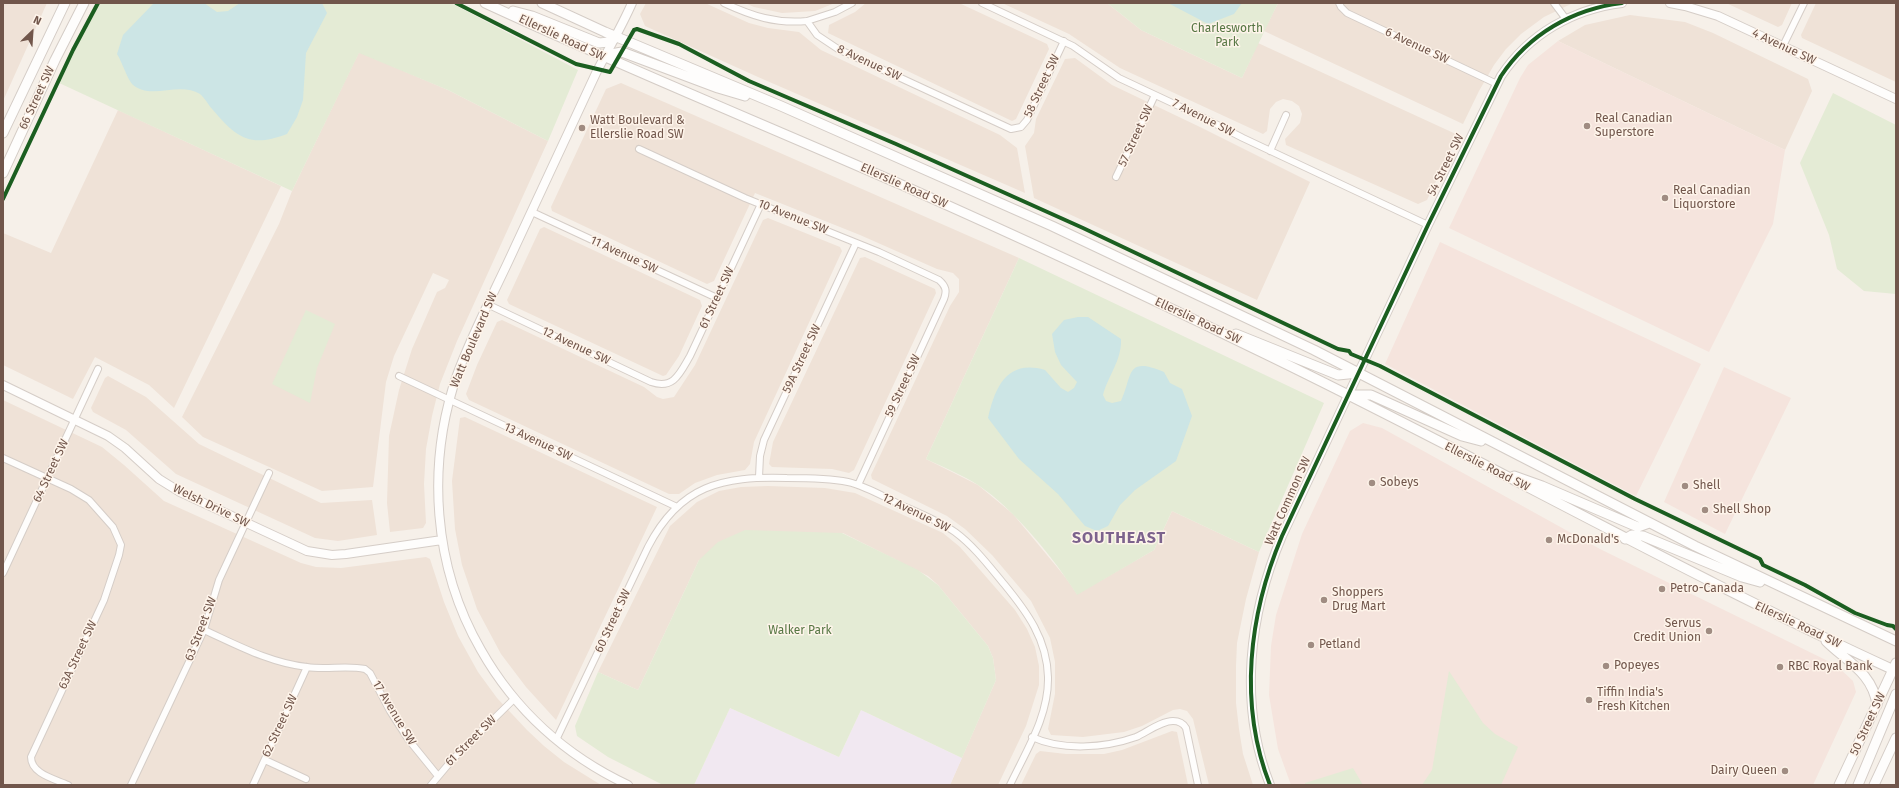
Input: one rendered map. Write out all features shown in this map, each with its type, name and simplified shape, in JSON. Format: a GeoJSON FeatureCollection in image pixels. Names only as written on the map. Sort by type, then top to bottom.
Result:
{"type":"FeatureCollection","features":[{"type":"Feature","properties":{"kind":"main road","name":"66 Street SW"},"geometry":{"type":"LineString","coordinates":[[3,133],[64,3]]}},
{"type":"Feature","properties":{"kind":"main road","name":"66 Street SW"},"geometry":{"type":"LineString","coordinates":[[3,173],[55,60],[84,3]]}},
{"type":"Feature","properties":{"kind":"main road","name":"Ellerslie Road SW"},"geometry":{"type":"LineString","coordinates":[[542,3],[617,37],[781,106],[1052,226],[1314,350],[1650,523],[1896,641]]}},
{"type":"Feature","properties":{"kind":"main road","name":"Ellerslie Road SW"},"geometry":{"type":"LineString","coordinates":[[487,4],[604,58],[901,184],[1209,327],[1348,395],[1738,597],[1895,669]]}},
{"type":"Feature","properties":{"kind":"main road"},"geometry":{"type":"LineString","coordinates":[[487,4],[532,16],[599,43],[609,42],[617,37]]}},
{"type":"Feature","properties":{"kind":"main road"},"geometry":{"type":"LineString","coordinates":[[604,58],[611,54],[622,52],[718,88],[781,106]]}},
{"type":"Feature","properties":{"kind":"main road"},"geometry":{"type":"LineString","coordinates":[[1209,327],[1249,338],[1338,374],[1358,373]]}},
{"type":"Feature","properties":{"kind":"main road"},"geometry":{"type":"LineString","coordinates":[[1348,395],[1371,395],[1462,436],[1500,446]]}},
{"type":"Feature","properties":{"kind":"main road"},"geometry":{"type":"LineString","coordinates":[[1488,467],[1542,486],[1632,526],[1638,527],[1650,523]]}},
{"type":"Feature","properties":{"kind":"main road"},"geometry":{"type":"LineString","coordinates":[[1625,539],[1638,535],[1742,577],[1785,588]]}},
{"type":"Feature","properties":{"kind":"main road"},"geometry":{"type":"LineString","coordinates":[[1819,635],[1854,664],[1863,674],[1874,690],[1877,705]]}},
{"type":"Feature","properties":{"kind":"main road","name":"50 Street SW"},"geometry":{"type":"LineString","coordinates":[[1839,785],[1895,669]]}},
{"type":"Feature","properties":{"kind":"main road"},"geometry":{"type":"LineString","coordinates":[[1858,785],[1896,694]]}},
{"type":"Feature","properties":{"kind":"main road"},"geometry":{"type":"LineString","coordinates":[[1876,781],[1896,738]]}},
{"type":"Feature","properties":{"kind":"main road"},"geometry":{"type":"LineString","coordinates":[[1876,781],[1896,750]]}},
{"type":"Feature","properties":{"kind":"street"},"geometry":{"type":"LineString","coordinates":[[617,37],[632,3]]}},
{"type":"Feature","properties":{"kind":"street"},"geometry":{"type":"LineString","coordinates":[[724,3],[761,18],[782,22],[807,21],[835,12],[852,3]]}},
{"type":"Feature","properties":{"kind":"street","name":"7 Avenue SW"},"geometry":{"type":"LineString","coordinates":[[982,3],[1064,41],[1111,73],[1155,95],[1428,225]]}},
{"type":"Feature","properties":{"kind":"street"},"geometry":{"type":"LineString","coordinates":[[1554,3],[1566,19]]}},
{"type":"Feature","properties":{"kind":"street","name":"54 Street SW"},"geometry":{"type":"LineString","coordinates":[[1348,395],[1428,225],[1497,84],[1513,60],[1526,46],[1544,32],[1566,19],[1591,10],[1622,3]]}},
{"type":"Feature","properties":{"kind":"street","name":"4 Avenue SW"},"geometry":{"type":"LineString","coordinates":[[1670,3],[1696,8],[1718,16],[1896,99]]}},
{"type":"Feature","properties":{"kind":"street"},"geometry":{"type":"LineString","coordinates":[[1783,46],[1804,3]]}},
{"type":"Feature","properties":{"kind":"street","name":"6 Avenue SW"},"geometry":{"type":"LineString","coordinates":[[1339,4],[1347,14],[1497,84]]}},
{"type":"Feature","properties":{"kind":"street","name":"8 Avenue SW"},"geometry":{"type":"LineString","coordinates":[[807,21],[817,35],[838,49],[1008,128],[1018,129]]}},
{"type":"Feature","properties":{"kind":"street","name":"Watt Boulevard SW"},"geometry":{"type":"LineString","coordinates":[[617,37],[604,58],[464,358],[449,400],[442,436],[438,477],[442,540],[450,576],[473,637],[496,674],[514,699],[556,740],[597,769],[628,785]]}},
{"type":"Feature","properties":{"kind":"street","name":"58 Street SW"},"geometry":{"type":"LineString","coordinates":[[1018,129],[1027,120],[1064,41]]}},
{"type":"Feature","properties":{"kind":"street","name":"57 Street SW"},"geometry":{"type":"LineString","coordinates":[[1116,177],[1155,95]]}},
{"type":"Feature","properties":{"kind":"street"},"geometry":{"type":"LineString","coordinates":[[1270,151],[1286,115]]}},
{"type":"Feature","properties":{"kind":"street","name":"10 Avenue SW"},"geometry":{"type":"LineString","coordinates":[[639,149],[761,204],[856,243],[939,280],[946,287]]}},
{"type":"Feature","properties":{"kind":"street","name":"61 Street SW"},"geometry":{"type":"LineString","coordinates":[[665,385],[672,382],[684,366],[761,204]]}},
{"type":"Feature","properties":{"kind":"street","name":"11 Avenue SW"},"geometry":{"type":"LineString","coordinates":[[532,212],[717,298]]}},
{"type":"Feature","properties":{"kind":"street","name":"59A Street SW"},"geometry":{"type":"LineString","coordinates":[[759,477],[760,456],[764,440],[856,243]]}},
{"type":"Feature","properties":{"kind":"street","name":"59 Street SW"},"geometry":{"type":"LineString","coordinates":[[858,485],[944,299],[946,287]]}},
{"type":"Feature","properties":{"kind":"street","name":"12 Avenue SW"},"geometry":{"type":"LineString","coordinates":[[489,305],[651,382],[665,385]]}},
{"type":"Feature","properties":{"kind":"street","name":"64 Street SW"},"geometry":{"type":"LineString","coordinates":[[3,573],[98,368]]}},
{"type":"Feature","properties":{"kind":"street","name":"13 Avenue SW"},"geometry":{"type":"LineString","coordinates":[[399,376],[677,507]]}},
{"type":"Feature","properties":{"kind":"street","name":"Welsh Drive SW"},"geometry":{"type":"LineString","coordinates":[[3,385],[75,419],[116,441],[169,486],[307,551],[332,555],[442,540]]}},
{"type":"Feature","properties":{"kind":"street","name":"Watt Common SW"},"geometry":{"type":"LineString","coordinates":[[1270,785],[1255,737],[1251,703],[1251,661],[1256,621],[1276,551],[1348,395]]}},
{"type":"Feature","properties":{"kind":"street"},"geometry":{"type":"LineString","coordinates":[[3,458],[47,478]]}},
{"type":"Feature","properties":{"kind":"street","name":"63 Street SW"},"geometry":{"type":"LineString","coordinates":[[131,785],[204,630],[219,580],[269,473]]}},
{"type":"Feature","properties":{"kind":"street","name":"12 Avenue SW"},"geometry":{"type":"LineString","coordinates":[[677,507],[697,492],[719,482],[741,478],[759,477],[826,479],[858,485],[942,524],[956,533],[977,552],[1020,602],[1036,628],[1045,656],[1048,687],[1044,709],[1010,785]]}},
{"type":"Feature","properties":{"kind":"street","name":"63A Street SW"},"geometry":{"type":"LineString","coordinates":[[47,478],[79,493],[97,507],[113,527],[120,545],[119,555],[104,600],[33,754],[32,764],[39,772],[68,785]]}},
{"type":"Feature","properties":{"kind":"street","name":"60 Street SW"},"geometry":{"type":"LineString","coordinates":[[556,740],[648,547],[662,523],[677,507]]}},
{"type":"Feature","properties":{"kind":"street","name":"17 Avenue SW"},"geometry":{"type":"LineString","coordinates":[[204,630],[264,657],[307,667],[360,668],[368,671],[390,711],[408,739],[438,776]]}},
{"type":"Feature","properties":{"kind":"street","name":"62 Street SW"},"geometry":{"type":"LineString","coordinates":[[253,785],[307,667]]}},
{"type":"Feature","properties":{"kind":"street","name":"61 Street SW"},"geometry":{"type":"LineString","coordinates":[[431,785],[438,776],[514,699]]}},
{"type":"Feature","properties":{"kind":"street"},"geometry":{"type":"LineString","coordinates":[[1032,737],[1049,743],[1098,745],[1128,740],[1170,721],[1180,722],[1187,730],[1198,785]]}},
{"type":"Feature","properties":{"kind":"street"},"geometry":{"type":"LineString","coordinates":[[265,760],[306,779]]}},
{"type":"Feature","properties":{"kind":"shaded area"},"geometry":{"type":"Polygon","coordinates":[[[3,3],[47,3],[3,101],[3,3]]]}},
{"type":"Feature","properties":{"kind":"shaded area"},"geometry":{"type":"Polygon","coordinates":[[[646,3],[705,3],[749,23],[768,28],[799,32],[821,50],[1000,135],[1017,148],[1025,193],[758,77],[645,26],[640,14],[646,3]]]}},
{"type":"Feature","properties":{"kind":"shaded area"},"geometry":{"type":"Polygon","coordinates":[[[745,3],[835,3],[815,11],[782,13],[754,7],[745,3]]]}},
{"type":"Feature","properties":{"kind":"shaded area"},"geometry":{"type":"Polygon","coordinates":[[[866,3],[959,3],[1047,44],[1049,49],[1016,119],[1012,121],[828,33],[829,25],[855,12],[866,3]]]}},
{"type":"Feature","properties":{"kind":"shaded area"},"geometry":{"type":"Polygon","coordinates":[[[1002,3],[1107,3],[1141,30],[1242,78],[1258,43],[1458,135],[1427,200],[1418,204],[1286,145],[1285,139],[1300,123],[1302,114],[1299,106],[1292,101],[1283,99],[1276,102],[1270,109],[1267,131],[1263,134],[1120,68],[1069,34],[1002,3]]]}},
{"type":"Feature","properties":{"kind":"shaded area"},"geometry":{"type":"Polygon","coordinates":[[[1278,3],[1573,3],[1544,17],[1521,34],[1506,49],[1494,65],[1479,91],[1463,124],[1264,31],[1278,3]]]}},
{"type":"Feature","properties":{"kind":"shaded area"},"geometry":{"type":"Polygon","coordinates":[[[1726,3],[1792,3],[1782,25],[1778,27],[1726,3]]]}},
{"type":"Feature","properties":{"kind":"shaded area"},"geometry":{"type":"Polygon","coordinates":[[[1816,3],[1896,3],[1896,82],[1802,38],[1801,35],[1816,3]]]}},
{"type":"Feature","properties":{"kind":"shaded area"},"geometry":{"type":"Polygon","coordinates":[[[1630,15],[1685,22],[1713,33],[1808,79],[1812,91],[1785,150],[1558,41],[1585,25],[1630,15]]]}},
{"type":"Feature","properties":{"kind":"shaded area"},"geometry":{"type":"Polygon","coordinates":[[[1558,41],[1785,150],[1773,224],[1709,352],[1449,228],[1520,78],[1528,65],[1558,41]]]}},
{"type":"Feature","properties":{"kind":"shaded area"},"geometry":{"type":"Polygon","coordinates":[[[359,52],[448,90],[548,141],[457,341],[440,384],[426,449],[424,484],[426,523],[423,528],[390,532],[387,503],[389,436],[399,390],[412,349],[437,292],[445,288],[449,280],[433,273],[394,356],[386,382],[373,487],[322,491],[203,437],[182,417],[279,224],[292,191],[359,52]]]}},
{"type":"Feature","properties":{"kind":"shaded area"},"geometry":{"type":"Polygon","coordinates":[[[1075,58],[1112,85],[1310,182],[1257,300],[1034,198],[1025,146],[1034,133],[1036,119],[1065,59],[1075,58]]]}},
{"type":"Feature","properties":{"kind":"shaded area"},"geometry":{"type":"Polygon","coordinates":[[[621,83],[1019,258],[926,459],[978,485],[1013,514],[1066,578],[1077,594],[1154,550],[1172,511],[1259,552],[1246,599],[1237,643],[1236,666],[1236,703],[1239,729],[1243,754],[1253,785],[1209,785],[1193,719],[1187,711],[1180,709],[1173,710],[1142,726],[1124,732],[1083,737],[1051,735],[1048,729],[1055,694],[1055,662],[1050,638],[1031,601],[992,555],[965,529],[947,516],[872,479],[871,475],[950,306],[959,292],[959,279],[953,273],[937,269],[860,235],[755,193],[714,281],[707,284],[552,211],[551,207],[606,89],[621,83]]]}},
{"type":"Feature","properties":{"kind":"shaded area"},"geometry":{"type":"Polygon","coordinates":[[[118,110],[281,186],[174,408],[149,385],[95,357],[73,399],[3,365],[3,233],[51,253],[118,110]]]}},
{"type":"Feature","properties":{"kind":"shaded area"},"geometry":{"type":"Polygon","coordinates":[[[768,218],[840,247],[842,251],[754,442],[750,464],[745,470],[717,475],[695,483],[679,494],[669,494],[469,400],[466,394],[477,365],[497,322],[502,320],[644,387],[657,397],[663,399],[674,397],[695,365],[763,220],[768,218]]]}},
{"type":"Feature","properties":{"kind":"shaded area"},"geometry":{"type":"Polygon","coordinates":[[[544,227],[700,300],[702,306],[679,356],[666,375],[663,376],[509,304],[507,300],[540,229],[544,227]]]}},
{"type":"Feature","properties":{"kind":"shaded area"},"geometry":{"type":"Polygon","coordinates":[[[1440,242],[1701,364],[1636,496],[1385,364],[1440,242]]]}},
{"type":"Feature","properties":{"kind":"shaded area"},"geometry":{"type":"Polygon","coordinates":[[[865,257],[935,289],[936,293],[854,470],[849,473],[832,469],[772,467],[769,464],[773,442],[860,258],[865,257]]]}},
{"type":"Feature","properties":{"kind":"shaded area"},"geometry":{"type":"Polygon","coordinates":[[[1724,367],[1791,398],[1725,534],[1664,502],[1724,367]]]}},
{"type":"Feature","properties":{"kind":"shaded area"},"geometry":{"type":"Polygon","coordinates":[[[108,376],[146,397],[199,444],[321,503],[372,500],[377,535],[338,541],[315,538],[176,474],[126,430],[93,412],[91,408],[105,378],[108,376]]]}},
{"type":"Feature","properties":{"kind":"shaded area"},"geometry":{"type":"Polygon","coordinates":[[[3,400],[102,447],[164,501],[301,563],[316,567],[341,568],[426,557],[430,559],[444,602],[458,636],[478,672],[497,698],[544,746],[564,762],[601,785],[3,785],[3,400]]]}},
{"type":"Feature","properties":{"kind":"shaded area"},"geometry":{"type":"Polygon","coordinates":[[[465,417],[657,507],[556,720],[526,687],[501,654],[477,609],[462,565],[455,529],[452,481],[460,418],[465,417]]]}},
{"type":"Feature","properties":{"kind":"shaded area"},"geometry":{"type":"Polygon","coordinates":[[[1363,423],[1382,428],[1600,549],[1836,665],[1853,681],[1856,692],[1813,785],[1291,785],[1278,749],[1269,695],[1271,646],[1276,615],[1302,534],[1350,431],[1363,423]]]}},
{"type":"Feature","properties":{"kind":"shaded area"},"geometry":{"type":"Polygon","coordinates":[[[768,486],[825,488],[855,493],[943,533],[960,547],[1015,610],[1027,629],[1035,647],[1039,666],[1039,685],[1026,726],[998,785],[950,785],[996,680],[993,658],[988,646],[938,585],[928,576],[843,533],[699,560],[638,690],[598,672],[670,526],[697,502],[719,491],[741,487],[768,486]]]}},
{"type":"Feature","properties":{"kind":"shaded area"},"geometry":{"type":"Polygon","coordinates":[[[730,708],[839,757],[861,710],[962,758],[950,785],[694,785],[730,708]]]}},
{"type":"Feature","properties":{"kind":"shaded area"},"geometry":{"type":"Polygon","coordinates":[[[1172,731],[1177,732],[1188,785],[1021,785],[1036,754],[1040,751],[1066,754],[1104,754],[1122,750],[1172,731]]]}},
{"type":"Feature","properties":{"kind":"green space"},"geometry":{"type":"Polygon","coordinates":[[[97,3],[451,3],[578,70],[548,141],[448,90],[359,53],[292,191],[57,82],[97,3]]]}},
{"type":"Feature","properties":{"kind":"green space","name":"Charlesworth Park"},"geometry":{"type":"Polygon","coordinates":[[[1107,3],[1278,3],[1242,78],[1141,30],[1107,3]]]}},
{"type":"Feature","properties":{"kind":"green space"},"geometry":{"type":"Polygon","coordinates":[[[1833,93],[1896,125],[1896,294],[1864,291],[1837,269],[1829,235],[1800,163],[1833,93]]]}},
{"type":"Feature","properties":{"kind":"green space"},"geometry":{"type":"Polygon","coordinates":[[[1019,258],[1324,403],[1259,552],[1172,511],[1154,550],[1077,595],[1045,550],[1019,520],[1005,507],[978,485],[959,474],[926,459],[1019,258]]]}},
{"type":"Feature","properties":{"kind":"green space"},"geometry":{"type":"Polygon","coordinates":[[[306,310],[335,324],[317,368],[310,403],[272,384],[306,310]]]}},
{"type":"Feature","properties":{"kind":"green space","name":"Walker Park"},"geometry":{"type":"Polygon","coordinates":[[[745,530],[842,533],[918,570],[938,585],[988,646],[993,658],[996,680],[962,758],[861,710],[839,757],[730,708],[694,785],[663,785],[608,757],[577,736],[575,726],[598,672],[638,690],[699,560],[718,542],[745,530]]]}},
{"type":"Feature","properties":{"kind":"green space"},"geometry":{"type":"Polygon","coordinates":[[[1449,671],[1483,723],[1495,734],[1518,747],[1501,785],[1422,785],[1432,770],[1449,671]]]}},
{"type":"Feature","properties":{"kind":"green space"},"geometry":{"type":"Polygon","coordinates":[[[1353,768],[1363,785],[1305,785],[1305,783],[1353,768]]]}},
{"type":"Feature","properties":{"kind":"water"},"geometry":{"type":"Polygon","coordinates":[[[154,3],[204,3],[217,12],[228,11],[240,3],[322,3],[327,13],[306,53],[303,100],[297,117],[287,134],[263,140],[245,138],[229,128],[200,94],[183,89],[147,91],[139,89],[132,84],[117,54],[123,35],[154,3]]]}},
{"type":"Feature","properties":{"kind":"water"},"geometry":{"type":"Polygon","coordinates":[[[1168,3],[1242,3],[1234,14],[1208,24],[1168,3]]]}},
{"type":"Feature","properties":{"kind":"water"},"geometry":{"type":"Polygon","coordinates":[[[1078,317],[1088,317],[1121,339],[1121,347],[1117,361],[1103,395],[1106,401],[1112,403],[1121,401],[1132,371],[1136,367],[1143,366],[1164,372],[1170,383],[1182,389],[1192,416],[1176,461],[1135,490],[1120,505],[1108,526],[1097,531],[1085,526],[1058,494],[1019,459],[988,418],[999,386],[1012,372],[1021,368],[1045,370],[1061,388],[1068,392],[1074,388],[1077,382],[1061,365],[1055,352],[1052,334],[1064,320],[1078,317]]]}},
{"type":"Feature","properties":{"kind":"cycle path"},"geometry":{"type":"LineString","coordinates":[[3,199],[73,50],[98,3]]}},
{"type":"Feature","properties":{"kind":"cycle path"},"geometry":{"type":"LineString","coordinates":[[456,3],[576,64],[610,72],[634,30],[637,29],[679,44],[749,81],[896,144],[1083,228],[1338,349],[1349,351],[1351,354],[1380,366],[1635,499],[1760,559],[1763,565],[1805,585],[1855,613],[1893,626],[1896,629]]}},
{"type":"Feature","properties":{"kind":"cycle path"},"geometry":{"type":"LineString","coordinates":[[1270,785],[1260,754],[1254,723],[1251,691],[1252,659],[1255,628],[1262,596],[1282,536],[1428,225],[1501,76],[1512,61],[1525,48],[1554,26],[1586,11],[1622,3]]}},
{"type":"Feature","properties":{"kind":"place","name":"Real Canadian Superstore"},"geometry":{"type":"Point","coordinates":[1587,126]}},
{"type":"Feature","properties":{"kind":"place","name":"Watt Boulevard & Ellerslie Road SW"},"geometry":{"type":"Point","coordinates":[582,128]}},
{"type":"Feature","properties":{"kind":"place","name":"Real Canadian Liquorstore"},"geometry":{"type":"Point","coordinates":[1665,198]}},
{"type":"Feature","properties":{"kind":"place","name":"Sobeys"},"geometry":{"type":"Point","coordinates":[1372,483]}},
{"type":"Feature","properties":{"kind":"place","name":"Shell"},"geometry":{"type":"Point","coordinates":[1685,486]}},
{"type":"Feature","properties":{"kind":"place","name":"Shell Shop"},"geometry":{"type":"Point","coordinates":[1705,510]}},
{"type":"Feature","properties":{"kind":"place","name":"McDonald's"},"geometry":{"type":"Point","coordinates":[1549,540]}},
{"type":"Feature","properties":{"kind":"place","name":"Petro-Canada"},"geometry":{"type":"Point","coordinates":[1662,589]}},
{"type":"Feature","properties":{"kind":"place","name":"Shoppers Drug Mart"},"geometry":{"type":"Point","coordinates":[1324,600]}},
{"type":"Feature","properties":{"kind":"place","name":"Servus Credit Union"},"geometry":{"type":"Point","coordinates":[1709,631]}},
{"type":"Feature","properties":{"kind":"place","name":"Petland"},"geometry":{"type":"Point","coordinates":[1311,645]}},
{"type":"Feature","properties":{"kind":"place","name":"Popeyes"},"geometry":{"type":"Point","coordinates":[1606,666]}},
{"type":"Feature","properties":{"kind":"place","name":"RBC Royal Bank"},"geometry":{"type":"Point","coordinates":[1780,667]}},
{"type":"Feature","properties":{"kind":"place","name":"Tiffin India's Fresh Kitchen"},"geometry":{"type":"Point","coordinates":[1589,700]}},
{"type":"Feature","properties":{"kind":"place","name":"Dairy Queen"},"geometry":{"type":"Point","coordinates":[1785,771]}},
{"type":"Feature","properties":{"kind":"district","name":"SOUTHEAST"},"geometry":{"type":"Point","coordinates":[1119,539]}}]}
